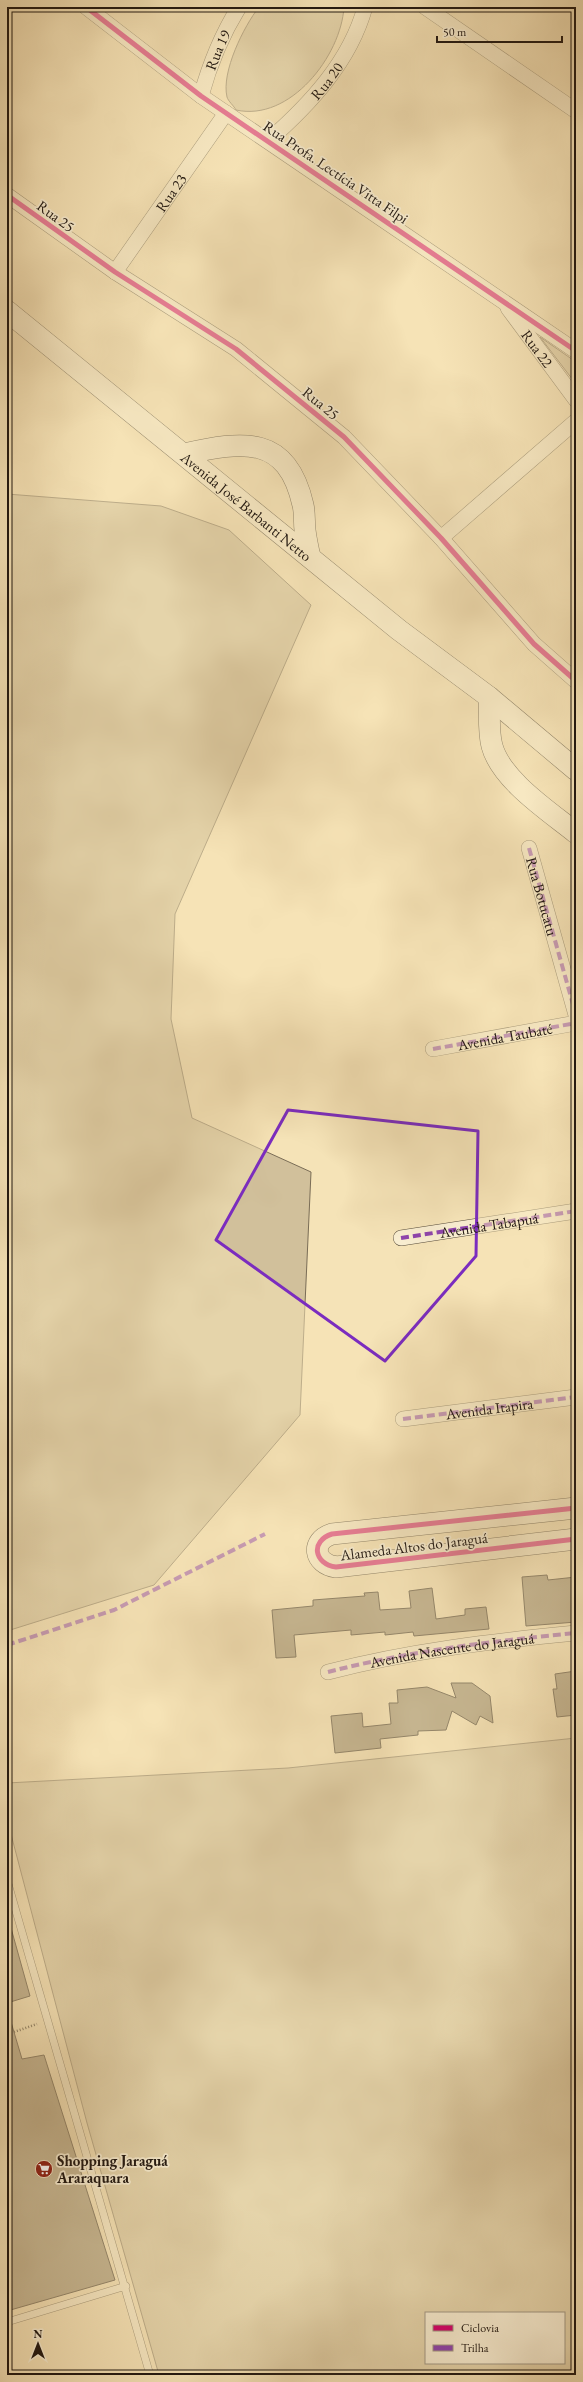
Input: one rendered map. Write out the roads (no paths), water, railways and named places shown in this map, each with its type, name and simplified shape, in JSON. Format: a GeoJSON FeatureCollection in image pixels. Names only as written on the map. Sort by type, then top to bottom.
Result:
{"type":"FeatureCollection","features":[{"type":"Feature","properties":{"kind":"street","name":"Rua Profa. Lectícia Vitta Filpi"},"geometry":{"type":"LineString","coordinates":[[86,7],[201,96],[500,297],[576,351]]}},
{"type":"Feature","properties":{"kind":"street","name":"Rua 19"},"geometry":{"type":"LineString","coordinates":[[201,96],[210,62],[224,31],[239,7]]}},
{"type":"Feature","properties":{"kind":"street","name":"Rua 20"},"geometry":{"type":"LineString","coordinates":[[268,141],[299,114],[325,83],[347,48],[365,7]]}},
{"type":"Feature","properties":{"kind":"street"},"geometry":{"type":"LineString","coordinates":[[425,7],[576,111]]}},
{"type":"Feature","properties":{"kind":"street","name":"Rua 23"},"geometry":{"type":"LineString","coordinates":[[115,272],[226,113]]}},
{"type":"Feature","properties":{"kind":"street","name":"Rua 25"},"geometry":{"type":"LineString","coordinates":[[7,195],[115,272],[236,349],[344,437],[441,538],[534,644],[576,681]]}},
{"type":"Feature","properties":{"kind":"street","name":"Rua 22"},"geometry":{"type":"LineString","coordinates":[[500,297],[576,400]]}},
{"type":"Feature","properties":{"kind":"street","name":"Avenida José Barbanti Netto"},"geometry":{"type":"LineString","coordinates":[[7,311],[399,630],[489,697],[576,770]]}},
{"type":"Feature","properties":{"kind":"street"},"geometry":{"type":"LineString","coordinates":[[441,538],[576,421]]}},
{"type":"Feature","properties":{"kind":"street"},"geometry":{"type":"LineString","coordinates":[[184,454],[239,444],[263,448],[285,463],[299,490],[304,508],[305,531],[310,557]]}},
{"type":"Feature","properties":{"kind":"street"},"geometry":{"type":"LineString","coordinates":[[489,697],[492,746],[498,760],[518,784],[576,833]]}},
{"type":"Feature","properties":{"kind":"street","name":"Rua Botucatu"},"geometry":{"type":"LineString","coordinates":[[529,848],[576,1015]]}},
{"type":"Feature","properties":{"kind":"street","name":"Avenida Taubaté"},"geometry":{"type":"LineString","coordinates":[[433,1049],[576,1023]]}},
{"type":"Feature","properties":{"kind":"street","name":"Avenida Tabapuá"},"geometry":{"type":"LineString","coordinates":[[401,1238],[576,1211]]}},
{"type":"Feature","properties":{"kind":"street","name":"Avenida Itapira"},"geometry":{"type":"LineString","coordinates":[[403,1420],[576,1397]]}},
{"type":"Feature","properties":{"kind":"street","name":"Alameda Altos do Jaraguá"},"geometry":{"type":"LineString","coordinates":[[576,1508],[332,1534],[322,1539],[317,1548],[318,1557],[323,1563],[336,1567],[576,1539]]}},
{"type":"Feature","properties":{"kind":"street","name":"Avenida Nascente do Jaraguá"},"geometry":{"type":"LineString","coordinates":[[328,1672],[375,1660],[514,1639],[576,1633]]}},
{"type":"Feature","properties":{"kind":"lane"},"geometry":{"type":"LineString","coordinates":[[7,1880],[47,2021],[126,2286],[150,2375]]}},
{"type":"Feature","properties":{"kind":"lane"},"geometry":{"type":"LineString","coordinates":[[7,2322],[126,2286]]}},
{"type":"Feature","properties":{"kind":"place","name":"Shopping Jaraguá Araraquara"},"geometry":{"type":"Point","coordinates":[44,2169]}}]}
